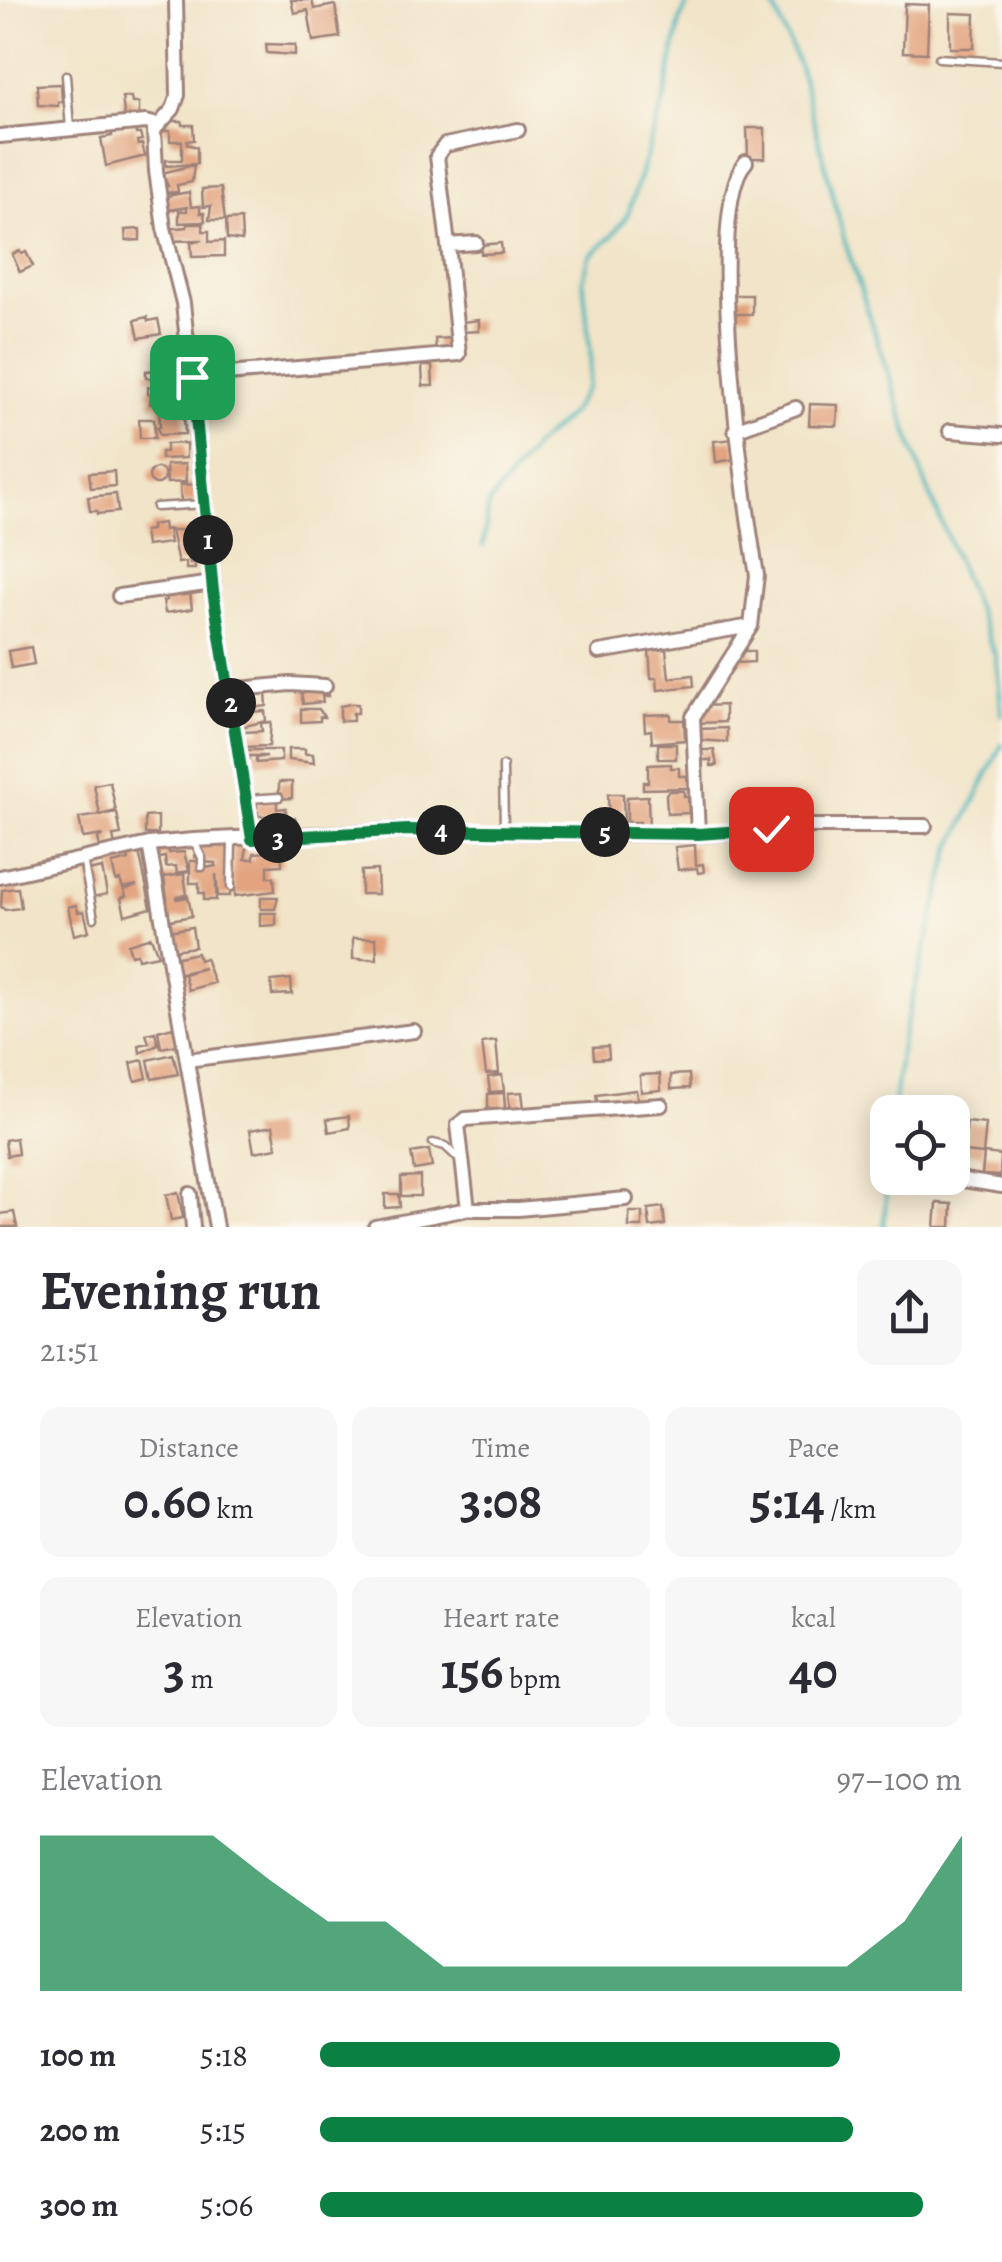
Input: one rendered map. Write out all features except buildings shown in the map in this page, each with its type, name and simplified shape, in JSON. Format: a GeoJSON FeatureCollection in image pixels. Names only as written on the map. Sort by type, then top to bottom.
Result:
{"type":"FeatureCollection","features":[{"type":"Feature","properties":{"kind":"street"},"geometry":{"type":"LineString","coordinates":[[176,0],[178,95],[153,137],[156,171],[165,238],[183,302],[212,584],[252,839]]}},
{"type":"Feature","properties":{"kind":"street"},"geometry":{"type":"LineString","coordinates":[[0,136],[146,122],[159,125]]}},
{"type":"Feature","properties":{"kind":"street"},"geometry":{"type":"LineString","coordinates":[[192,377],[459,354],[437,156],[446,145],[518,130]]}},
{"type":"Feature","properties":{"kind":"street"},"geometry":{"type":"LineString","coordinates":[[698,834],[693,717],[751,626],[757,576],[735,430],[727,260],[737,176],[746,162]]}},
{"type":"Feature","properties":{"kind":"street"},"geometry":{"type":"LineString","coordinates":[[448,245],[476,243]]}},
{"type":"Feature","properties":{"kind":"street"},"geometry":{"type":"LineString","coordinates":[[735,430],[796,408]]}},
{"type":"Feature","properties":{"kind":"street"},"geometry":{"type":"LineString","coordinates":[[950,432],[1002,435]]}},
{"type":"Feature","properties":{"kind":"street"},"geometry":{"type":"LineString","coordinates":[[119,596],[212,584]]}},
{"type":"Feature","properties":{"kind":"street"},"geometry":{"type":"LineString","coordinates":[[599,652],[751,626]]}},
{"type":"Feature","properties":{"kind":"street"},"geometry":{"type":"LineString","coordinates":[[229,690],[290,684],[325,686]]}},
{"type":"Feature","properties":{"kind":"street"},"geometry":{"type":"LineString","coordinates":[[0,877],[149,844],[194,840],[408,830],[698,834],[802,826],[925,826]]}},
{"type":"Feature","properties":{"kind":"street"},"geometry":{"type":"LineString","coordinates":[[149,844],[216,1227]]}},
{"type":"Feature","properties":{"kind":"street"},"geometry":{"type":"LineString","coordinates":[[186,1060],[414,1031]]}},
{"type":"Feature","properties":{"kind":"street"},"geometry":{"type":"LineString","coordinates":[[468,1209],[458,1125],[466,1119],[661,1104]]}},
{"type":"Feature","properties":{"kind":"street"},"geometry":{"type":"LineString","coordinates":[[970,1180],[1002,1186]]}},
{"type":"Feature","properties":{"kind":"street"},"geometry":{"type":"LineString","coordinates":[[190,1194],[193,1227]]}},
{"type":"Feature","properties":{"kind":"street"},"geometry":{"type":"LineString","coordinates":[[376,1227],[468,1209],[518,1209],[626,1199]]}},
{"type":"Feature","properties":{"kind":"lane"},"geometry":{"type":"LineString","coordinates":[[940,58],[1002,62]]}},
{"type":"Feature","properties":{"kind":"lane"},"geometry":{"type":"LineString","coordinates":[[66,75],[70,130]]}},
{"type":"Feature","properties":{"kind":"lane"},"geometry":{"type":"LineString","coordinates":[[156,507],[205,504]]}},
{"type":"Feature","properties":{"kind":"lane"},"geometry":{"type":"LineString","coordinates":[[503,766],[504,829]]}},
{"type":"Feature","properties":{"kind":"lane"},"geometry":{"type":"LineString","coordinates":[[248,799],[279,797]]}},
{"type":"Feature","properties":{"kind":"lane"},"geometry":{"type":"LineString","coordinates":[[194,840],[202,868]]}},
{"type":"Feature","properties":{"kind":"lane"},"geometry":{"type":"LineString","coordinates":[[231,887],[232,840]]}},
{"type":"Feature","properties":{"kind":"lane"},"geometry":{"type":"LineString","coordinates":[[83,858],[94,918]]}},
{"type":"Feature","properties":{"kind":"lane"},"geometry":{"type":"LineString","coordinates":[[433,1143],[446,1146],[461,1161]]}},
{"type":"Feature","properties":{"kind":"waterway"},"geometry":{"type":"LineString","coordinates":[[483,546],[489,503],[535,446],[571,413],[588,386],[591,359],[583,279],[590,256],[628,214],[664,100],[680,20],[689,0]]}},
{"type":"Feature","properties":{"kind":"waterway"},"geometry":{"type":"LineString","coordinates":[[771,0],[800,68],[845,242],[921,472],[996,657],[1002,715]]}},
{"type":"Feature","properties":{"kind":"waterway"},"geometry":{"type":"LineString","coordinates":[[895,1095],[902,1038],[951,849],[1002,745]]}},
{"type":"Feature","properties":{"kind":"waterway"},"geometry":{"type":"LineString","coordinates":[[884,1227],[886,1195]]}},
{"type":"Feature","properties":{"kind":"route"},"geometry":{"type":"LineString","coordinates":[[192,377],[213,591],[252,839],[408,830],[722,834],[771,829]]}}]}
